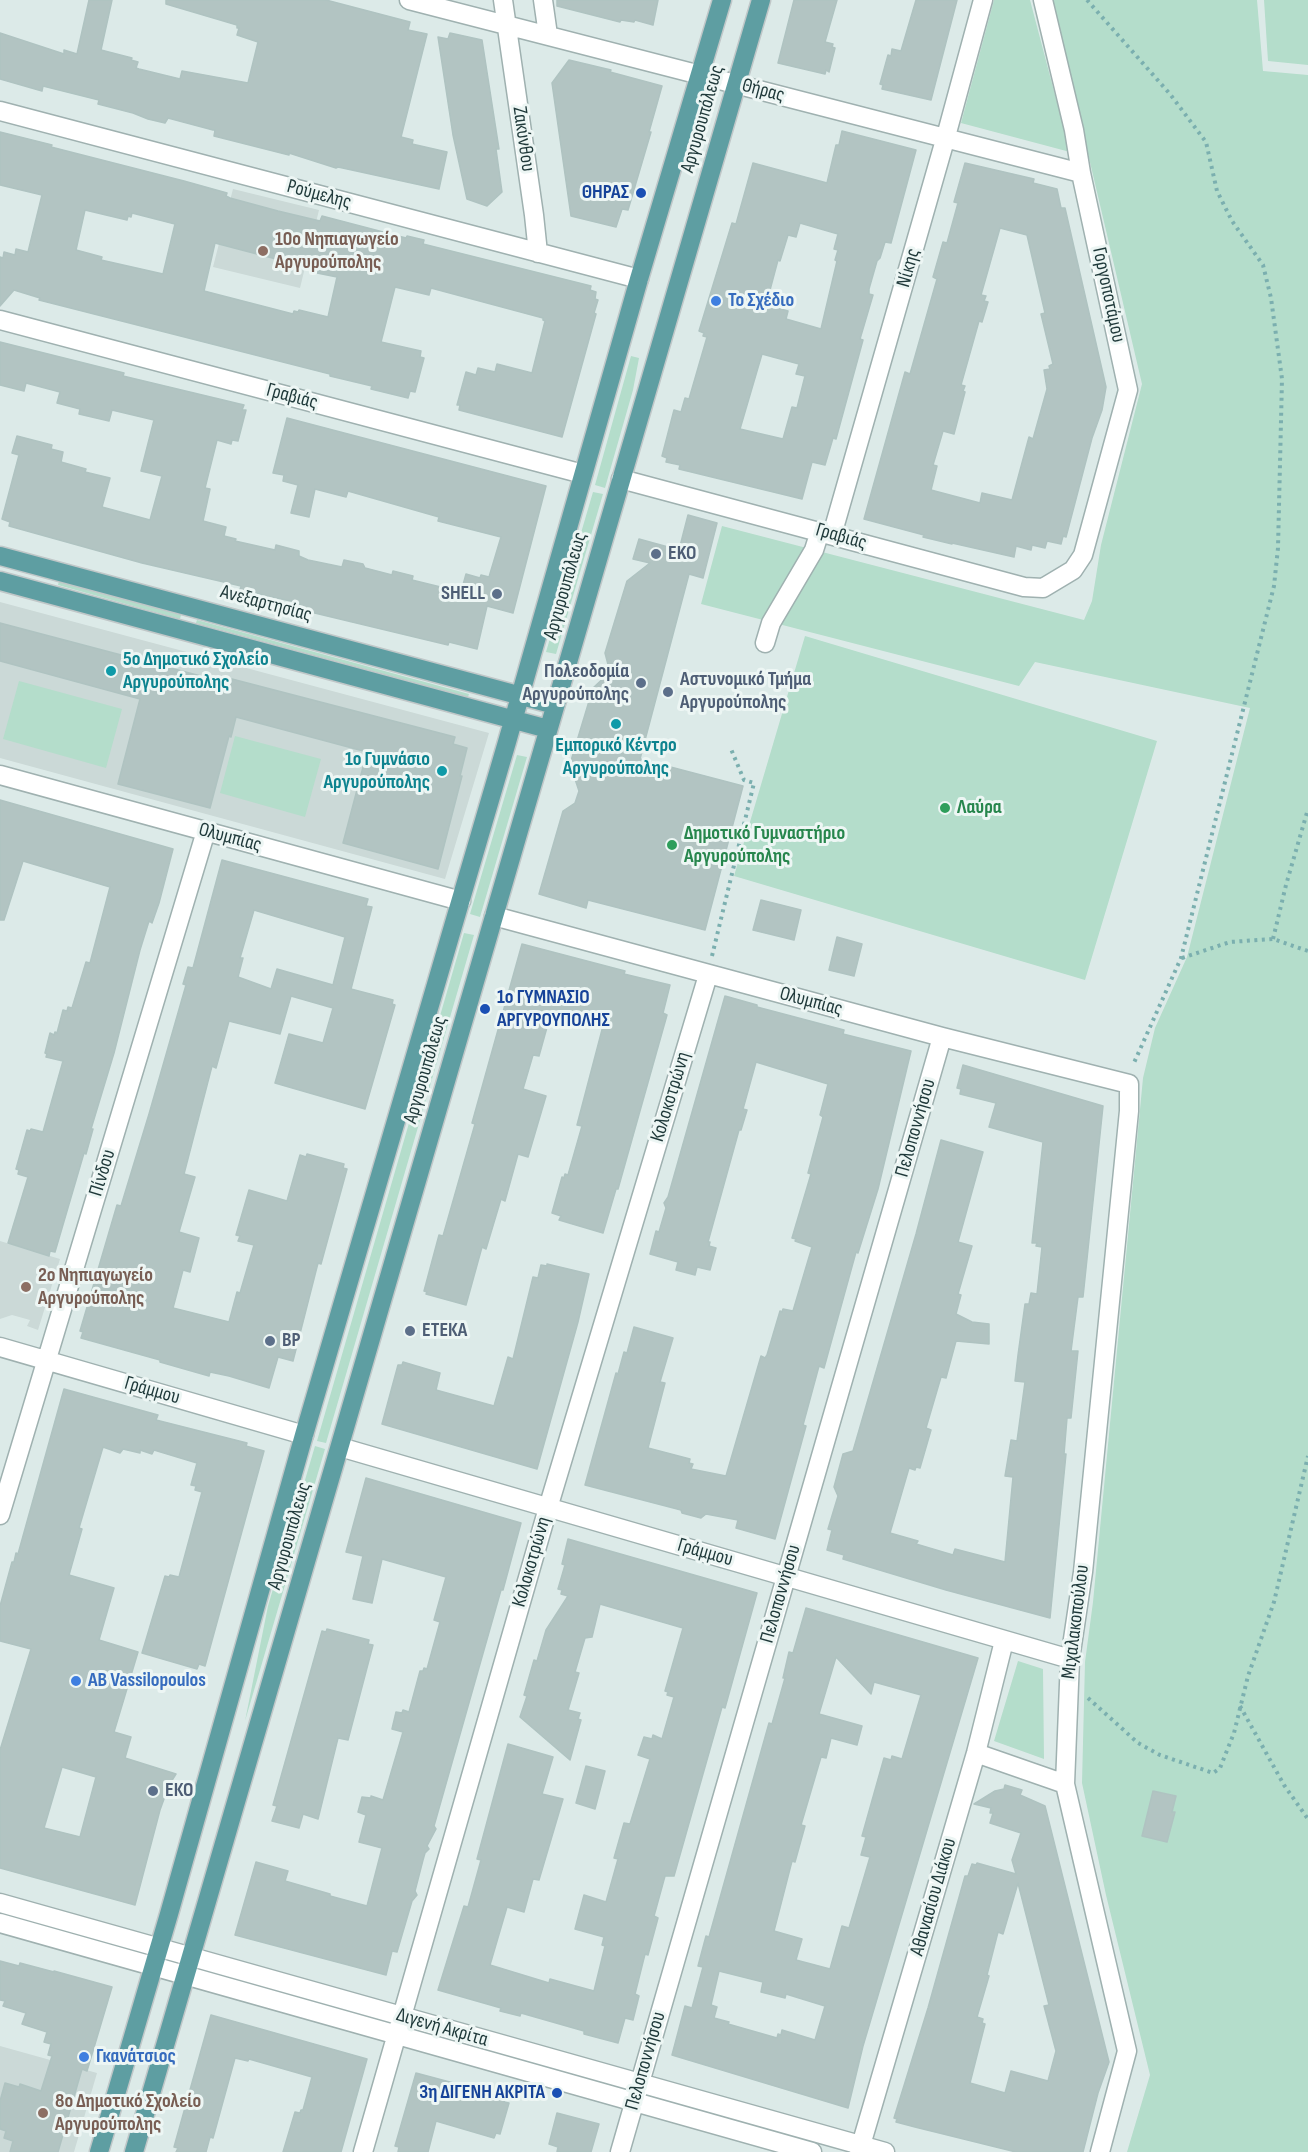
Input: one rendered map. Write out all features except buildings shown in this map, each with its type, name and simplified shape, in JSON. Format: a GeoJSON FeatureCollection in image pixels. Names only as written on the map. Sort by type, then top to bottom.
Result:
{"type":"FeatureCollection","features":[{"type":"Feature","properties":{"kind":"main road","name":"Αργυρουπόλεως"},"geometry":{"type":"LineString","coordinates":[[99,2152],[304,1435],[722,0]]}},
{"type":"Feature","properties":{"kind":"main road","name":"Αργυρουπόλεως"},"geometry":{"type":"LineString","coordinates":[[134,2152],[761,0]]}},
{"type":"Feature","properties":{"kind":"main road","name":"Ανεξαρτησίας"},"geometry":{"type":"LineString","coordinates":[[0,556],[555,705]]}},
{"type":"Feature","properties":{"kind":"main road"},"geometry":{"type":"LineString","coordinates":[[0,580],[548,729]]}},
{"type":"Feature","properties":{"kind":"street","name":"Θήρας"},"geometry":{"type":"LineString","coordinates":[[410,0],[945,140],[1081,173]]}},
{"type":"Feature","properties":{"kind":"street","name":"Ζακύνθου"},"geometry":{"type":"LineString","coordinates":[[502,0],[538,253]]}},
{"type":"Feature","properties":{"kind":"street"},"geometry":{"type":"LineString","coordinates":[[543,0],[548,35]]}},
{"type":"Feature","properties":{"kind":"street","name":"Νίκης"},"geometry":{"type":"LineString","coordinates":[[765,643],[771,623],[826,533],[945,140],[983,0]]}},
{"type":"Feature","properties":{"kind":"street","name":"Γοργοποτάμου"},"geometry":{"type":"LineString","coordinates":[[1043,0],[1074,130],[1081,173],[1128,390],[1083,555],[1073,570],[1059,579]]}},
{"type":"Feature","properties":{"kind":"street","name":"Ρούμελης"},"geometry":{"type":"LineString","coordinates":[[0,111],[639,279]]}},
{"type":"Feature","properties":{"kind":"street","name":"Γραβιάς"},"geometry":{"type":"LineString","coordinates":[[0,320],[583,474]]}},
{"type":"Feature","properties":{"kind":"street","name":"Γραβιάς"},"geometry":{"type":"LineString","coordinates":[[621,479],[1024,587],[1043,588],[1059,579]]}},
{"type":"Feature","properties":{"kind":"street","name":"Ολυμπίας"},"geometry":{"type":"LineString","coordinates":[[0,775],[460,901]]}},
{"type":"Feature","properties":{"kind":"street","name":"Πίνδου"},"geometry":{"type":"LineString","coordinates":[[0,1515],[206,831]]}},
{"type":"Feature","properties":{"kind":"street","name":"Ολυμπίας"},"geometry":{"type":"LineString","coordinates":[[494,916],[942,1037],[1129,1084]]}},
{"type":"Feature","properties":{"kind":"street","name":"Κολοκοτρώνη"},"geometry":{"type":"LineString","coordinates":[[363,2152],[548,1508],[708,975]]}},
{"type":"Feature","properties":{"kind":"street","name":"Πελοποννήσου"},"geometry":{"type":"LineString","coordinates":[[620,2152],[942,1037]]}},
{"type":"Feature","properties":{"kind":"street","name":"Μιχαλακοπούλου"},"geometry":{"type":"LineString","coordinates":[[1100,2152],[1127,2051],[1065,1784],[1070,1659],[1085,1548],[1129,1111],[1129,1084]]}},
{"type":"Feature","properties":{"kind":"street","name":"Γράμμου"},"geometry":{"type":"LineString","coordinates":[[0,1347],[304,1435]]}},
{"type":"Feature","properties":{"kind":"street","name":"Γράμμου"},"geometry":{"type":"LineString","coordinates":[[340,1447],[1070,1659]]}},
{"type":"Feature","properties":{"kind":"street","name":"Αθανασίου Διάκου"},"geometry":{"type":"LineString","coordinates":[[860,2149],[976,1753],[1004,1641]]}},
{"type":"Feature","properties":{"kind":"street"},"geometry":{"type":"LineString","coordinates":[[976,1753],[1065,1784]]}},
{"type":"Feature","properties":{"kind":"street","name":"Διγενή Ακρίτα"},"geometry":{"type":"LineString","coordinates":[[0,1903],[640,2083],[860,2149],[885,2152]]}},
{"type":"Feature","properties":{"kind":"street","name":"Διγενή Ακρίτα"},"geometry":{"type":"LineString","coordinates":[[0,1923],[812,2152]]}},
{"type":"Feature","properties":{"kind":"path"},"geometry":{"type":"LineString","coordinates":[[1087,0],[1170,94],[1206,142],[1217,191],[1232,221],[1263,265],[1271,298],[1282,379],[1277,570],[1181,958],[1134,1062],[1129,1084]]}},
{"type":"Feature","properties":{"kind":"path"},"geometry":{"type":"LineString","coordinates":[[708,975],[754,783],[744,780],[731,749]]}},
{"type":"Feature","properties":{"kind":"path"},"geometry":{"type":"LineString","coordinates":[[1273,939],[1308,809]]}},
{"type":"Feature","properties":{"kind":"path"},"geometry":{"type":"LineString","coordinates":[[1181,958],[1230,942],[1273,939],[1308,951]]}},
{"type":"Feature","properties":{"kind":"path"},"geometry":{"type":"LineString","coordinates":[[1068,1692],[1083,1695],[1094,1701],[1138,1743],[1160,1755],[1213,1773],[1220,1768],[1234,1733],[1240,1705],[1274,1602],[1308,1456]]}},
{"type":"Feature","properties":{"kind":"path"},"geometry":{"type":"LineString","coordinates":[[1240,1705],[1284,1785],[1308,1819]]}},
{"type":"Feature","properties":{"kind":"shaded area","name":"10ο Νηπιαγωγείο Αργυρούπολης"},"geometry":{"type":"Polygon","coordinates":[[[233,189],[319,210],[300,288],[213,267],[233,189]]]}},
{"type":"Feature","properties":{"kind":"shaded area"},"geometry":{"type":"Polygon","coordinates":[[[0,602],[489,733],[445,879],[0,758],[0,602]]]}},
{"type":"Feature","properties":{"kind":"shaded area","name":"2ο Νηπιαγωγείο Αργυρούπολης"},"geometry":{"type":"Polygon","coordinates":[[[0,1241],[60,1259],[38,1330],[27,1326],[30,1320],[12,1315],[0,1319],[0,1241]]]}},
{"type":"Feature","properties":{"kind":"shaded area","name":"8ο Δημοτικό Σχολείο Αργυρούπολης"},"geometry":{"type":"Polygon","coordinates":[[[0,2046],[97,2073],[74,2152],[0,2152],[0,2046]]]}},
{"type":"Feature","properties":{"kind":"green space"},"geometry":{"type":"Polygon","coordinates":[[[994,0],[1030,0],[1070,152],[961,123],[994,0]]]}},
{"type":"Feature","properties":{"kind":"green space"},"geometry":{"type":"Polygon","coordinates":[[[1052,0],[1257,0],[1263,71],[1308,75],[1308,2152],[1127,2152],[1150,2075],[1106,1895],[1082,1783],[1085,1662],[1093,1602],[1143,1078],[1155,1028],[1187,957],[1250,708],[1035,662],[1019,686],[701,604],[722,526],[1084,620],[1092,601],[1101,545],[1142,384],[1052,0]]]}},
{"type":"Feature","properties":{"kind":"green space"},"geometry":{"type":"Polygon","coordinates":[[[1264,0],[1308,0],[1308,65],[1268,61],[1264,0]]]}},
{"type":"Feature","properties":{"kind":"green space"},"geometry":{"type":"Polygon","coordinates":[[[631,356],[639,358],[633,390],[605,488],[595,485],[631,356]]]}},
{"type":"Feature","properties":{"kind":"green space"},"geometry":{"type":"Polygon","coordinates":[[[593,492],[603,494],[556,654],[546,652],[593,492]]]}},
{"type":"Feature","properties":{"kind":"green space"},"geometry":{"type":"Polygon","coordinates":[[[59,581],[181,615],[180,619],[58,585],[59,581]]]}},
{"type":"Feature","properties":{"kind":"green space"},"geometry":{"type":"Polygon","coordinates":[[[197,620],[469,694],[468,697],[196,623],[197,620]]]}},
{"type":"Feature","properties":{"kind":"green space","name":"Λαύρα"},"geometry":{"type":"Polygon","coordinates":[[[805,636],[1157,741],[1085,980],[734,876],[805,636]]]}},
{"type":"Feature","properties":{"kind":"green space"},"geometry":{"type":"Polygon","coordinates":[[[19,681],[122,709],[106,768],[3,739],[19,681]]]}},
{"type":"Feature","properties":{"kind":"green space"},"geometry":{"type":"Polygon","coordinates":[[[235,736],[321,759],[305,817],[220,793],[235,736]]]}},
{"type":"Feature","properties":{"kind":"green space"},"geometry":{"type":"Polygon","coordinates":[[[517,755],[527,757],[480,917],[470,914],[517,755]]]}},
{"type":"Feature","properties":{"kind":"green space"},"geometry":{"type":"Polygon","coordinates":[[[464,933],[474,935],[326,1443],[317,1441],[464,933]]]}},
{"type":"Feature","properties":{"kind":"green space"},"geometry":{"type":"Polygon","coordinates":[[[315,1446],[325,1449],[245,1721],[268,1606],[315,1446]]]}},
{"type":"Feature","properties":{"kind":"green space"},"geometry":{"type":"Polygon","coordinates":[[[1018,1661],[1043,1669],[1044,1759],[994,1741],[1018,1661]]]}},
{"type":"Feature","properties":{"kind":"place","name":"ΘΗΡΑΣ"},"geometry":{"type":"Point","coordinates":[641,193]}},
{"type":"Feature","properties":{"kind":"place","name":"10ο Νηπιαγωγείο Αργυρούπολης"},"geometry":{"type":"Point","coordinates":[263,251]}},
{"type":"Feature","properties":{"kind":"place","name":"Το Σχέδιο"},"geometry":{"type":"Point","coordinates":[716,301]}},
{"type":"Feature","properties":{"kind":"place","name":"EKO"},"geometry":{"type":"Point","coordinates":[656,554]}},
{"type":"Feature","properties":{"kind":"place","name":"SHELL"},"geometry":{"type":"Point","coordinates":[497,594]}},
{"type":"Feature","properties":{"kind":"place","name":"5ο Δημοτικό Σχολείο Αργυρούπολης"},"geometry":{"type":"Point","coordinates":[111,671]}},
{"type":"Feature","properties":{"kind":"place","name":"Πολεοδομία Αργυρούπολης"},"geometry":{"type":"Point","coordinates":[641,683]}},
{"type":"Feature","properties":{"kind":"place","name":"Αστυνομικό Τμήμα Αργυρούπολης"},"geometry":{"type":"Point","coordinates":[668,692]}},
{"type":"Feature","properties":{"kind":"place","name":"Εμπορικό Κέντρο Αργυρούπολης"},"geometry":{"type":"Point","coordinates":[616,724]}},
{"type":"Feature","properties":{"kind":"place","name":"1ο Γυμνάσιο Αργυρούπολης"},"geometry":{"type":"Point","coordinates":[442,771]}},
{"type":"Feature","properties":{"kind":"place","name":"Λαύρα"},"geometry":{"type":"Point","coordinates":[945,808]}},
{"type":"Feature","properties":{"kind":"place","name":"Δημοτικό Γυμναστήριο Αργυρούπολης"},"geometry":{"type":"Point","coordinates":[672,845]}},
{"type":"Feature","properties":{"kind":"place","name":"1ο ΓΥΜΝΑΣΙΟ ΑΡΓΥΡΟΥΠΟΛΗΣ"},"geometry":{"type":"Point","coordinates":[485,1009]}},
{"type":"Feature","properties":{"kind":"place","name":"2ο Νηπιαγωγείο Αργυρούπολης"},"geometry":{"type":"Point","coordinates":[26,1287]}},
{"type":"Feature","properties":{"kind":"place","name":"ΕΤΕΚΑ"},"geometry":{"type":"Point","coordinates":[410,1331]}},
{"type":"Feature","properties":{"kind":"place","name":"BP"},"geometry":{"type":"Point","coordinates":[270,1341]}},
{"type":"Feature","properties":{"kind":"place","name":"AB Vassilopoulos"},"geometry":{"type":"Point","coordinates":[76,1681]}},
{"type":"Feature","properties":{"kind":"place","name":"ΕΚΟ"},"geometry":{"type":"Point","coordinates":[153,1791]}},
{"type":"Feature","properties":{"kind":"place","name":"Γκανάτσιος"},"geometry":{"type":"Point","coordinates":[84,2057]}},
{"type":"Feature","properties":{"kind":"place","name":"3η ΔΙΓΕΝΗ ΑΚΡΙΤΑ"},"geometry":{"type":"Point","coordinates":[557,2093]}},
{"type":"Feature","properties":{"kind":"place","name":"8ο Δημοτικό Σχολείο Αργυρούπολης"},"geometry":{"type":"Point","coordinates":[43,2113]}}]}
